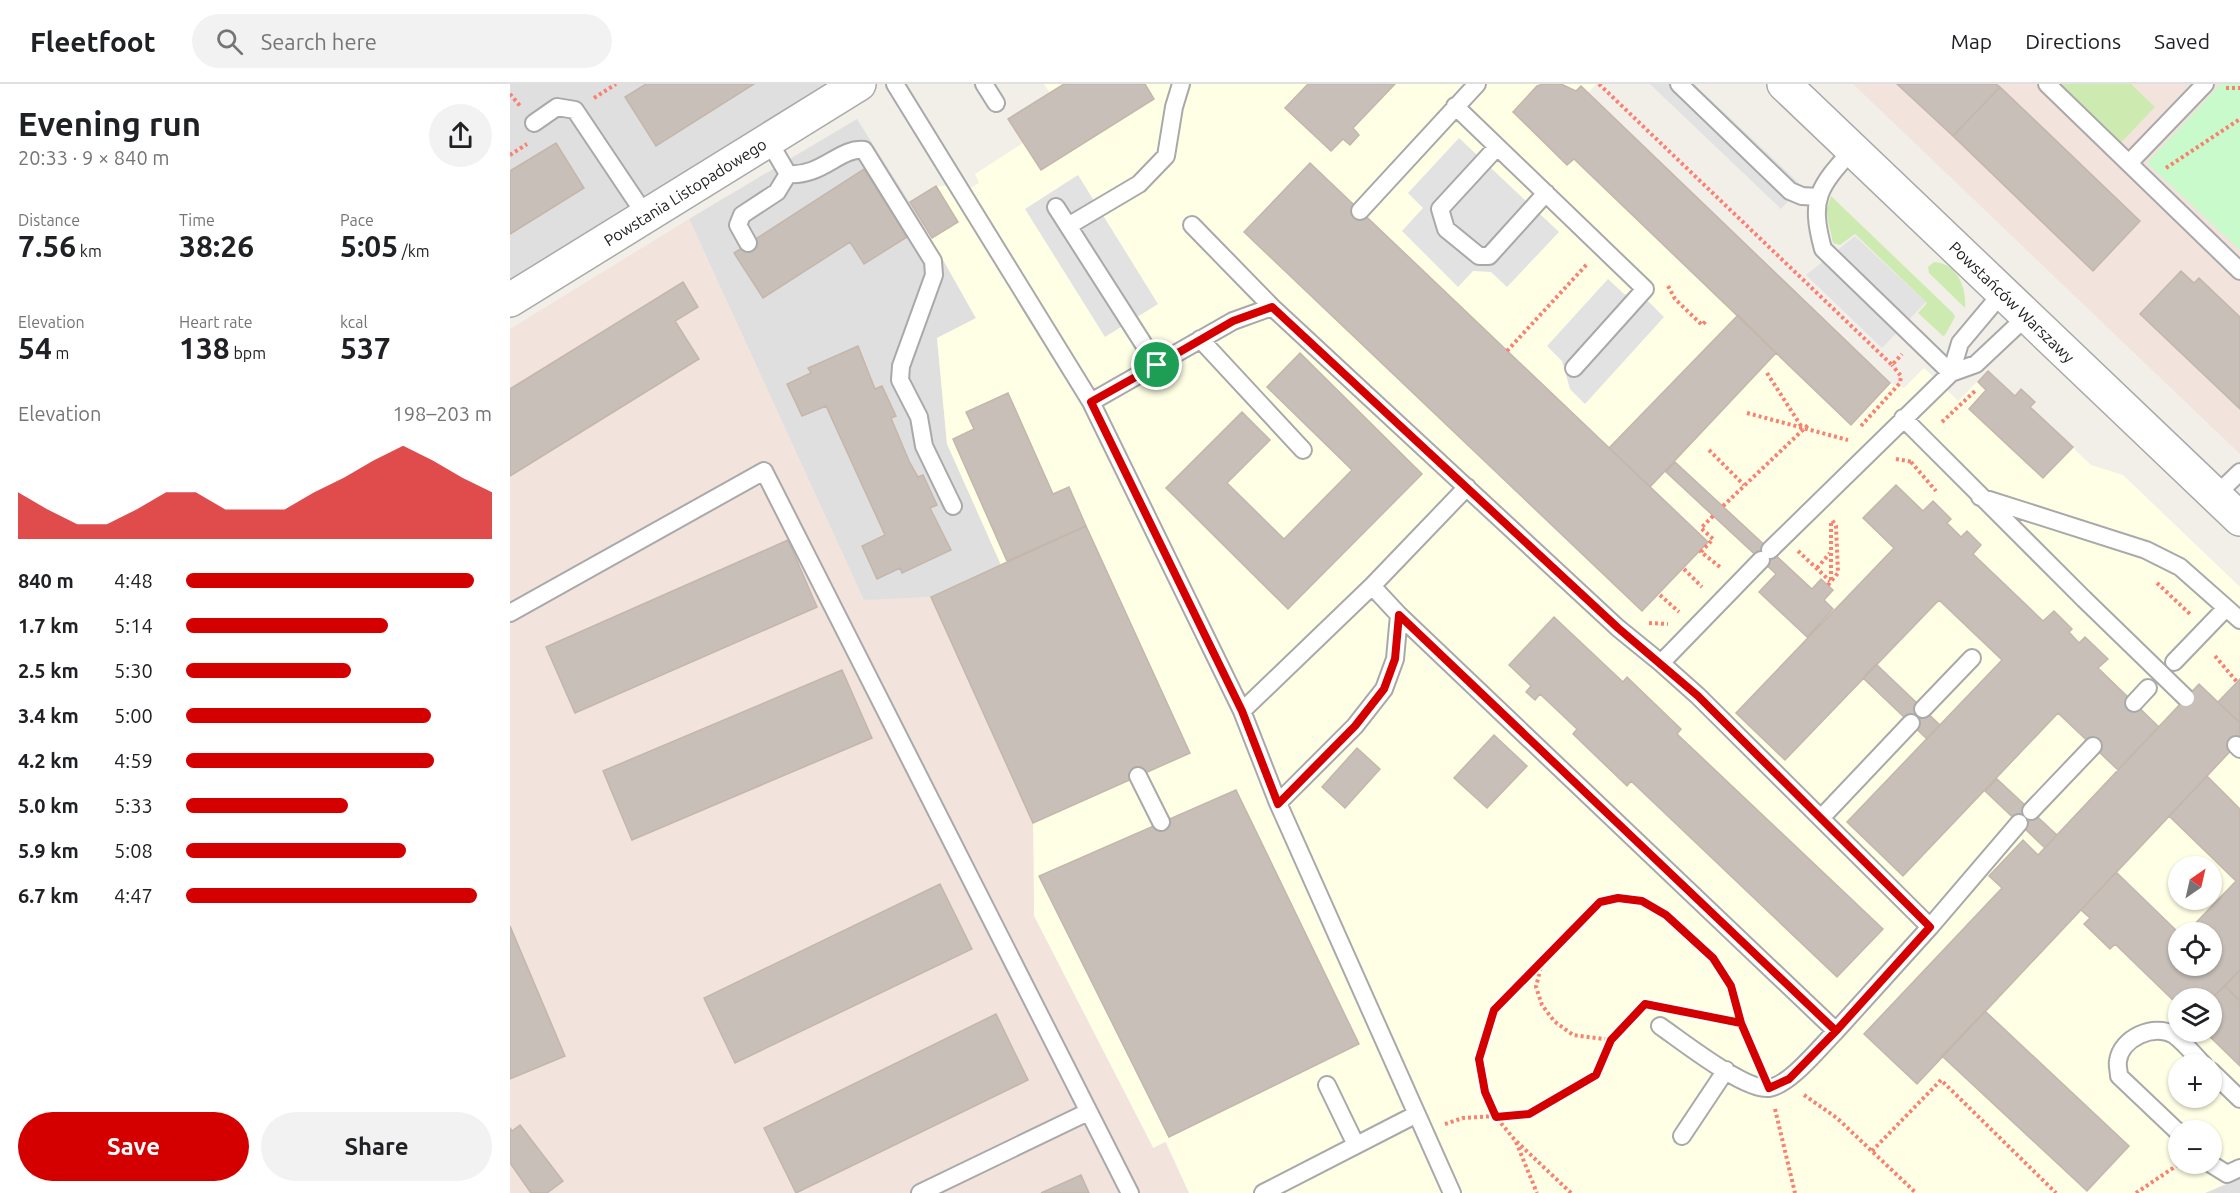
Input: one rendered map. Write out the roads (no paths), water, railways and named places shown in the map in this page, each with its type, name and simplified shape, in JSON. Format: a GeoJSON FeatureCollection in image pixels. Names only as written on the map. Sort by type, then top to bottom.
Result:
{"type":"FeatureCollection","features":[{"type":"Feature","properties":{"kind":"street","name":"Powstania Listopadowego"},"geometry":{"type":"LineString","coordinates":[[510,300],[860,84]]}},
{"type":"Feature","properties":{"kind":"street","name":"Powstańców Warszawy"},"geometry":{"type":"LineString","coordinates":[[1784,84],[2240,519]]}},
{"type":"Feature","properties":{"kind":"lane"},"geometry":{"type":"LineString","coordinates":[[895,84],[1091,402],[1242,711],[1278,804],[1452,1193]]}},
{"type":"Feature","properties":{"kind":"lane"},"geometry":{"type":"LineString","coordinates":[[984,84],[996,103]]}},
{"type":"Feature","properties":{"kind":"lane"},"geometry":{"type":"LineString","coordinates":[[1068,226],[1139,184],[1166,156],[1173,107],[1181,84]]}},
{"type":"Feature","properties":{"kind":"lane"},"geometry":{"type":"LineString","coordinates":[[1360,211],[1477,84]]}},
{"type":"Feature","properties":{"kind":"lane"},"geometry":{"type":"LineString","coordinates":[[1679,84],[1790,191],[1802,196],[1818,197]]}},
{"type":"Feature","properties":{"kind":"lane"},"geometry":{"type":"LineString","coordinates":[[2047,84],[2240,271]]}},
{"type":"Feature","properties":{"kind":"lane"},"geometry":{"type":"LineString","coordinates":[[2129,163],[2205,84]]}},
{"type":"Feature","properties":{"kind":"lane"},"geometry":{"type":"LineString","coordinates":[[1455,106],[1645,289],[1574,368]]}},
{"type":"Feature","properties":{"kind":"lane"},"geometry":{"type":"LineString","coordinates":[[534,123],[557,107],[575,110],[646,216]]}},
{"type":"Feature","properties":{"kind":"lane"},"geometry":{"type":"LineString","coordinates":[[768,140],[788,174]]}},
{"type":"Feature","properties":{"kind":"lane"},"geometry":{"type":"LineString","coordinates":[[1497,147],[1440,209],[1446,229],[1479,256],[1489,256],[1546,193]]}},
{"type":"Feature","properties":{"kind":"lane"},"geometry":{"type":"LineString","coordinates":[[788,174],[805,175],[854,148],[864,150],[933,261],[934,274],[901,366],[900,380],[919,417],[924,446],[953,506]]}},
{"type":"Feature","properties":{"kind":"lane"},"geometry":{"type":"LineString","coordinates":[[1852,150],[1824,182],[1818,197],[1817,227],[1823,249],[1951,373]]}},
{"type":"Feature","properties":{"kind":"lane"},"geometry":{"type":"LineString","coordinates":[[748,243],[738,225],[742,215],[777,192],[788,174]]}},
{"type":"Feature","properties":{"kind":"lane"},"geometry":{"type":"LineString","coordinates":[[1056,207],[1157,365]]}},
{"type":"Feature","properties":{"kind":"lane"},"geometry":{"type":"LineString","coordinates":[[1192,225],[1272,307],[1618,628],[1698,696],[1930,927]]}},
{"type":"Feature","properties":{"kind":"lane"},"geometry":{"type":"LineString","coordinates":[[1951,373],[1960,344],[2002,293]]}},
{"type":"Feature","properties":{"kind":"lane"},"geometry":{"type":"LineString","coordinates":[[1091,402],[1233,321],[1272,307]]}},
{"type":"Feature","properties":{"kind":"lane"},"geometry":{"type":"LineString","coordinates":[[1661,663],[1903,418],[1951,373],[1976,364],[2027,316]]}},
{"type":"Feature","properties":{"kind":"lane"},"geometry":{"type":"LineString","coordinates":[[1200,339],[1303,450]]}},
{"type":"Feature","properties":{"kind":"lane"},"geometry":{"type":"LineString","coordinates":[[1903,418],[1980,497],[2186,698]]}},
{"type":"Feature","properties":{"kind":"lane"},"geometry":{"type":"LineString","coordinates":[[510,613],[764,471],[1130,1193]]}},
{"type":"Feature","properties":{"kind":"lane"},"geometry":{"type":"LineString","coordinates":[[2216,496],[2240,472]]}},
{"type":"Feature","properties":{"kind":"lane"},"geometry":{"type":"LineString","coordinates":[[1242,711],[1372,586],[1467,487]]}},
{"type":"Feature","properties":{"kind":"lane"},"geometry":{"type":"LineString","coordinates":[[1980,497],[2146,550],[2180,567],[2240,620]]}},
{"type":"Feature","properties":{"kind":"lane"},"geometry":{"type":"LineString","coordinates":[[1372,586],[1399,615],[1836,1031]]}},
{"type":"Feature","properties":{"kind":"lane"},"geometry":{"type":"LineString","coordinates":[[2174,662],[2226,608]]}},
{"type":"Feature","properties":{"kind":"lane"},"geometry":{"type":"LineString","coordinates":[[1278,804],[1355,726],[1384,689],[1395,659],[1399,615]]}},
{"type":"Feature","properties":{"kind":"lane"},"geometry":{"type":"LineString","coordinates":[[1923,710],[1972,658]]}},
{"type":"Feature","properties":{"kind":"lane"},"geometry":{"type":"LineString","coordinates":[[2134,703],[2148,688]]}},
{"type":"Feature","properties":{"kind":"lane"},"geometry":{"type":"LineString","coordinates":[[1822,817],[1911,723]]}},
{"type":"Feature","properties":{"kind":"lane"},"geometry":{"type":"LineString","coordinates":[[1660,1026],[1750,1087],[1769,1088],[1789,1079],[1836,1031],[1930,927],[2025,817],[2093,746]]}},
{"type":"Feature","properties":{"kind":"lane"},"geometry":{"type":"LineString","coordinates":[[1138,776],[1161,822]]}},
{"type":"Feature","properties":{"kind":"lane"},"geometry":{"type":"LineString","coordinates":[[2168,1123],[2119,1076],[2118,1060],[2124,1048],[2139,1034],[2154,1030],[2173,1034],[2193,1054]]}},
{"type":"Feature","properties":{"kind":"lane"},"geometry":{"type":"LineString","coordinates":[[1682,1136],[1726,1070]]}},
{"type":"Feature","properties":{"kind":"lane"},"geometry":{"type":"LineString","coordinates":[[2222,1082],[2240,1099]]}},
{"type":"Feature","properties":{"kind":"lane"},"geometry":{"type":"LineString","coordinates":[[1327,1085],[1356,1145]]}},
{"type":"Feature","properties":{"kind":"lane"},"geometry":{"type":"LineString","coordinates":[[920,1193],[1088,1112]]}},
{"type":"Feature","properties":{"kind":"lane"},"geometry":{"type":"LineString","coordinates":[[1263,1193],[1416,1115]]}},
{"type":"Feature","properties":{"kind":"lane"},"geometry":{"type":"LineString","coordinates":[[2222,1171],[2227,1174],[2240,1168]]}}]}
